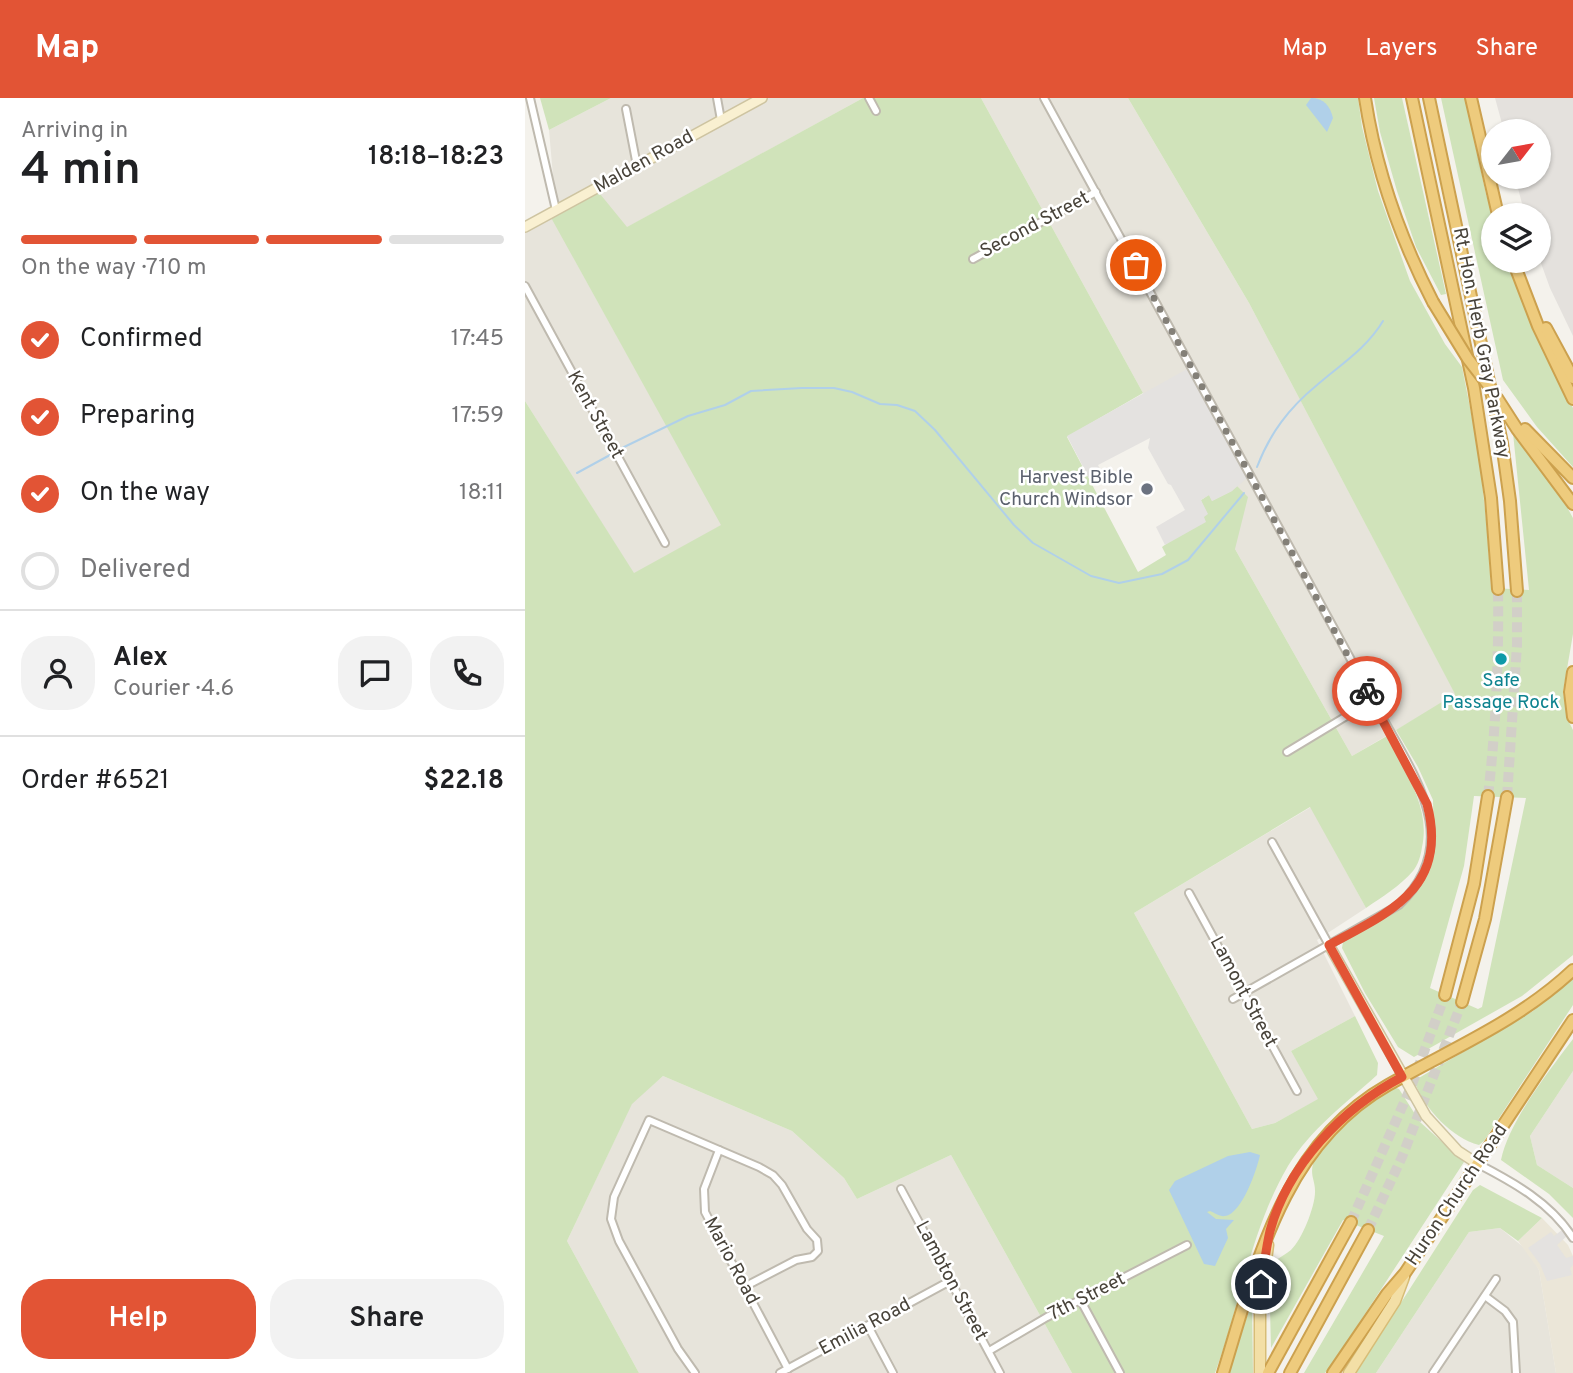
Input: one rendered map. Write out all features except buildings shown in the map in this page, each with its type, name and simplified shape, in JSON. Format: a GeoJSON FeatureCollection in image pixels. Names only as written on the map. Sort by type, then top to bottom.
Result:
{"type":"FeatureCollection","features":[{"type":"Feature","properties":{"kind":"highway"},"geometry":{"type":"LineString","coordinates":[[1365,98],[1373,141],[1391,203],[1411,256],[1433,302],[1468,359],[1525,434],[1573,504]]}},
{"type":"Feature","properties":{"kind":"highway","name":"Rt. Hon. Herb Gray Parkway"},"geometry":{"type":"LineString","coordinates":[[1412,98],[1476,400],[1491,498],[1498,589]]}},
{"type":"Feature","properties":{"kind":"highway","name":"Rt. Hon. Herb Gray Parkway"},"geometry":{"type":"LineString","coordinates":[[1429,98],[1502,443],[1510,501],[1517,591]]}},
{"type":"Feature","properties":{"kind":"highway"},"geometry":{"type":"LineString","coordinates":[[1471,98],[1496,203]]}},
{"type":"Feature","properties":{"kind":"highway"},"geometry":{"type":"LineString","coordinates":[[1517,273],[1538,326],[1573,399]]}},
{"type":"Feature","properties":{"kind":"highway"},"geometry":{"type":"LineString","coordinates":[[1519,273],[1573,378]]}},
{"type":"Feature","properties":{"kind":"highway"},"geometry":{"type":"LineString","coordinates":[[1525,434],[1573,478]]}},
{"type":"Feature","properties":{"kind":"highway"},"geometry":{"type":"LineString","coordinates":[[1573,672],[1570,692],[1573,717]]}},
{"type":"Feature","properties":{"kind":"highway"},"geometry":{"type":"LineString","coordinates":[[1445,995],[1471,895],[1488,796]]}},
{"type":"Feature","properties":{"kind":"highway"},"geometry":{"type":"LineString","coordinates":[[1462,1002],[1491,892],[1507,797]]}},
{"type":"Feature","properties":{"kind":"highway"},"geometry":{"type":"LineString","coordinates":[[1223,1373],[1257,1261],[1296,1175],[1324,1138],[1357,1107],[1402,1077],[1519,1013],[1573,970]]}},
{"type":"Feature","properties":{"kind":"highway","name":"Huron Church Road"},"geometry":{"type":"LineString","coordinates":[[1405,1273],[1573,1020]]}},
{"type":"Feature","properties":{"kind":"highway"},"geometry":{"type":"LineString","coordinates":[[1268,1373],[1351,1222]]}},
{"type":"Feature","properties":{"kind":"highway"},"geometry":{"type":"LineString","coordinates":[[1290,1373],[1368,1230]]}},
{"type":"Feature","properties":{"kind":"highway"},"geometry":{"type":"LineString","coordinates":[[1333,1373],[1387,1294],[1405,1273]]}},
{"type":"Feature","properties":{"kind":"main road","name":"Malden Road"},"geometry":{"type":"LineString","coordinates":[[525,227],[762,98]]}},
{"type":"Feature","properties":{"kind":"main road"},"geometry":{"type":"LineString","coordinates":[[1329,945],[1430,1122],[1458,1151],[1478,1164]]}},
{"type":"Feature","properties":{"kind":"main road"},"geometry":{"type":"LineString","coordinates":[[1260,1373],[1261,1284],[1270,1231]]}},
{"type":"Feature","properties":{"kind":"main road","name":"Huron Church Road"},"geometry":{"type":"LineString","coordinates":[[1349,1373],[1395,1300],[1405,1273]]}},
{"type":"Feature","properties":{"kind":"street"},"geometry":{"type":"LineString","coordinates":[[530,98],[556,210]]}},
{"type":"Feature","properties":{"kind":"street"},"geometry":{"type":"LineString","coordinates":[[717,98],[721,120]]}},
{"type":"Feature","properties":{"kind":"street"},"geometry":{"type":"LineString","coordinates":[[869,98],[876,111]]}},
{"type":"Feature","properties":{"kind":"street"},"geometry":{"type":"LineString","coordinates":[[1044,98],[1373,700],[1427,804],[1431,820],[1431,848],[1419,881],[1399,905],[1233,999]]}},
{"type":"Feature","properties":{"kind":"street"},"geometry":{"type":"LineString","coordinates":[[626,109],[637,166]]}},
{"type":"Feature","properties":{"kind":"street","name":"Second Street"},"geometry":{"type":"LineString","coordinates":[[973,259],[1096,192]]}},
{"type":"Feature","properties":{"kind":"street","name":"Kent Street"},"geometry":{"type":"LineString","coordinates":[[525,286],[665,543]]}},
{"type":"Feature","properties":{"kind":"street"},"geometry":{"type":"LineString","coordinates":[[1287,752],[1373,700]]}},
{"type":"Feature","properties":{"kind":"street"},"geometry":{"type":"LineString","coordinates":[[1272,842],[1329,945]]}},
{"type":"Feature","properties":{"kind":"street","name":"Lamont Street"},"geometry":{"type":"LineString","coordinates":[[1189,893],[1297,1091]]}},
{"type":"Feature","properties":{"kind":"street"},"geometry":{"type":"LineString","coordinates":[[695,1373],[678,1349],[619,1241],[613,1225],[611,1212],[614,1197],[649,1120],[759,1167],[777,1179],[819,1244],[818,1251],[812,1257],[796,1259],[744,1287]]}},
{"type":"Feature","properties":{"kind":"street","name":"Mario Road"},"geometry":{"type":"LineString","coordinates":[[719,1150],[706,1181],[703,1204],[708,1220],[788,1369]]}},
{"type":"Feature","properties":{"kind":"street"},"geometry":{"type":"LineString","coordinates":[[1478,1164],[1534,1198],[1561,1222],[1573,1238]]}},
{"type":"Feature","properties":{"kind":"street","name":"Lambton Street"},"geometry":{"type":"LineString","coordinates":[[901,1189],[1000,1373]]}},
{"type":"Feature","properties":{"kind":"street","name":"7th Street"},"geometry":{"type":"LineString","coordinates":[[989,1351],[1047,1317],[1187,1245]]}},
{"type":"Feature","properties":{"kind":"street"},"geometry":{"type":"LineString","coordinates":[[1433,1373],[1496,1279]]}},
{"type":"Feature","properties":{"kind":"street","name":"Emilia Road"},"geometry":{"type":"LineString","coordinates":[[780,1373],[950,1281]]}},
{"type":"Feature","properties":{"kind":"street"},"geometry":{"type":"LineString","coordinates":[[1485,1296],[1506,1311],[1513,1322],[1516,1373]]}},
{"type":"Feature","properties":{"kind":"street"},"geometry":{"type":"LineString","coordinates":[[1081,1301],[1120,1373]]}},
{"type":"Feature","properties":{"kind":"street"},"geometry":{"type":"LineString","coordinates":[[868,1326],[893,1373]]}},
{"type":"Feature","properties":{"kind":"shaded area"},"geometry":{"type":"Polygon","coordinates":[[[611,98],[750,98],[603,183],[762,98],[863,98],[573,257],[722,525],[634,574],[525,401],[525,227],[556,210],[549,130],[611,98]]]}},
{"type":"Feature","properties":{"kind":"shaded area"},"geometry":{"type":"Polygon","coordinates":[[[981,98],[1128,98],[1249,303],[1456,695],[1352,756],[1143,393],[981,98]]]}},
{"type":"Feature","properties":{"kind":"shaded area"},"geometry":{"type":"Polygon","coordinates":[[[1495,98],[1573,98],[1573,336],[1545,273],[1551,273],[1551,203],[1522,203],[1518,189],[1551,189],[1551,119],[1501,119],[1495,98]]]}},
{"type":"Feature","properties":{"kind":"shaded area"},"geometry":{"type":"Polygon","coordinates":[[[1187,369],[1247,478],[1232,491],[1212,501],[1209,495],[1201,500],[1208,514],[1204,517],[1206,522],[1165,545],[1156,527],[1185,510],[1148,448],[1150,438],[1098,465],[1105,479],[1099,482],[1096,477],[1090,480],[1067,436],[1187,369]]]}},
{"type":"Feature","properties":{"kind":"shaded area"},"geometry":{"type":"Polygon","coordinates":[[[1311,807],[1366,908],[1317,940],[1355,1016],[1291,1051],[1319,1099],[1275,1123],[1252,1129],[1134,913],[1311,807]]]}},
{"type":"Feature","properties":{"kind":"shaded area"},"geometry":{"type":"Polygon","coordinates":[[[1573,1071],[1573,1188],[1537,1165],[1530,1136],[1573,1071]]]}},
{"type":"Feature","properties":{"kind":"shaded area"},"geometry":{"type":"Polygon","coordinates":[[[663,1076],[792,1131],[844,1178],[857,1199],[951,1155],[1072,1373],[639,1373],[567,1241],[632,1103],[663,1076]]]}},
{"type":"Feature","properties":{"kind":"shaded area"},"geometry":{"type":"Polygon","coordinates":[[[1542,1218],[1568,1245],[1573,1256],[1573,1373],[1556,1373],[1539,1270],[1518,1241],[1542,1218]]]}},
{"type":"Feature","properties":{"kind":"shaded area"},"geometry":{"type":"Polygon","coordinates":[[[1500,1228],[1527,1250],[1539,1270],[1556,1373],[1376,1373],[1469,1232],[1500,1228]]]}},
{"type":"Feature","properties":{"kind":"shaded area"},"geometry":{"type":"Polygon","coordinates":[[[1562,1230],[1567,1236],[1557,1245],[1566,1258],[1573,1256],[1573,1265],[1570,1268],[1572,1275],[1547,1281],[1540,1264],[1528,1248],[1551,1232],[1554,1236],[1562,1230]]]}},
{"type":"Feature","properties":{"kind":"green space"},"geometry":{"type":"Polygon","coordinates":[[[540,98],[611,98],[549,130],[540,98]]]}},
{"type":"Feature","properties":{"kind":"green space"},"geometry":{"type":"Polygon","coordinates":[[[863,98],[981,98],[1143,393],[1067,437],[1138,572],[1166,555],[1162,547],[1203,517],[1201,500],[1209,495],[1212,501],[1232,491],[1236,485],[1248,497],[1235,549],[1352,756],[1387,736],[1419,803],[1424,832],[1416,866],[1402,882],[1366,908],[1310,807],[1134,913],[1252,1129],[1275,1123],[1318,1099],[1291,1051],[1355,1016],[1378,1063],[1377,1075],[1307,1140],[1275,1190],[1255,1241],[1215,1373],[1072,1373],[951,1155],[857,1199],[844,1178],[792,1131],[663,1076],[632,1104],[567,1241],[639,1373],[525,1373],[525,401],[634,573],[721,525],[549,214],[596,189],[627,227],[863,98]]]}},
{"type":"Feature","properties":{"kind":"green space"},"geometry":{"type":"Polygon","coordinates":[[[1128,98],[1358,98],[1362,127],[1378,191],[1410,281],[1445,344],[1462,367],[1479,453],[1491,588],[1529,590],[1513,433],[1557,489],[1573,518],[1573,634],[1563,692],[1568,720],[1573,730],[1573,955],[1522,996],[1414,1057],[1398,1047],[1365,993],[1342,948],[1343,942],[1398,909],[1413,896],[1425,877],[1434,851],[1433,800],[1418,767],[1396,730],[1455,694],[1249,303],[1128,98]],[[1474,796],[1464,866],[1430,988],[1478,1009],[1482,1007],[1526,798],[1474,796]]]}},
{"type":"Feature","properties":{"kind":"green space"},"geometry":{"type":"Polygon","coordinates":[[[1374,98],[1402,98],[1446,294],[1441,295],[1416,247],[1380,132],[1374,98]]]}},
{"type":"Feature","properties":{"kind":"green space"},"geometry":{"type":"Polygon","coordinates":[[[1441,98],[1465,98],[1481,171],[1481,189],[1485,189],[1489,203],[1481,203],[1481,273],[1513,273],[1532,328],[1573,408],[1573,467],[1537,427],[1503,380],[1441,98]]]}},
{"type":"Feature","properties":{"kind":"green space"},"geometry":{"type":"Polygon","coordinates":[[[1573,977],[1573,1005],[1484,1141],[1479,1145],[1459,1136],[1425,1103],[1415,1083],[1417,1079],[1533,1011],[1573,977]]]}},
{"type":"Feature","properties":{"kind":"green space"},"geometry":{"type":"Polygon","coordinates":[[[1573,1039],[1573,1071],[1530,1136],[1537,1165],[1573,1188],[1573,1218],[1549,1194],[1501,1160],[1505,1145],[1521,1113],[1573,1039]]]}},
{"type":"Feature","properties":{"kind":"green space"},"geometry":{"type":"Polygon","coordinates":[[[1394,1087],[1399,1089],[1420,1122],[1464,1162],[1333,1363],[1325,1373],[1304,1373],[1384,1236],[1343,1220],[1271,1348],[1273,1262],[1295,1245],[1307,1222],[1315,1196],[1312,1168],[1317,1154],[1348,1122],[1394,1087]]]}},
{"type":"Feature","properties":{"kind":"green space"},"geometry":{"type":"Polygon","coordinates":[[[1480,1185],[1542,1218],[1518,1241],[1500,1228],[1469,1232],[1376,1373],[1356,1373],[1473,1190],[1480,1185]]]}},
{"type":"Feature","properties":{"kind":"green space"},"geometry":{"type":"Polygon","coordinates":[[[1252,1305],[1253,1373],[1229,1373],[1244,1324],[1252,1305]]]}},
{"type":"Feature","properties":{"kind":"water"},"geometry":{"type":"Polygon","coordinates":[[[1311,98],[1323,101],[1330,110],[1333,118],[1327,132],[1306,105],[1311,98]]]}},
{"type":"Feature","properties":{"kind":"water"},"geometry":{"type":"Polygon","coordinates":[[[1250,1152],[1260,1155],[1243,1200],[1225,1216],[1207,1212],[1216,1219],[1234,1220],[1226,1229],[1228,1238],[1215,1266],[1204,1264],[1169,1190],[1175,1181],[1228,1156],[1250,1152]]]}},
{"type":"Feature","properties":{"kind":"waterway"},"geometry":{"type":"LineString","coordinates":[[1257,467],[1274,432],[1289,412],[1361,348],[1383,321]]}},
{"type":"Feature","properties":{"kind":"waterway"},"geometry":{"type":"LineString","coordinates":[[620,449],[688,416],[725,405],[751,391],[834,388],[852,392],[880,404],[897,405],[915,411],[935,430],[1014,525],[1033,543],[1091,576],[1119,583],[1162,574],[1188,560],[1244,493]]}},
{"type":"Feature","properties":{"kind":"waterway"},"geometry":{"type":"LineString","coordinates":[[577,473],[610,455]]}},
{"type":"Feature","properties":{"kind":"tunnel"},"geometry":{"type":"LineString","coordinates":[[1488,796],[1496,692],[1498,589]]}},
{"type":"Feature","properties":{"kind":"tunnel"},"geometry":{"type":"LineString","coordinates":[[1507,797],[1517,645],[1517,591]]}},
{"type":"Feature","properties":{"kind":"tunnel"},"geometry":{"type":"LineString","coordinates":[[1351,1222],[1411,1087],[1445,995]]}},
{"type":"Feature","properties":{"kind":"tunnel"},"geometry":{"type":"LineString","coordinates":[[1368,1230],[1402,1157],[1462,1002]]}},
{"type":"Feature","properties":{"kind":"way so far"},"geometry":{"type":"LineString","coordinates":[[1136,265],[1367,691]]}},
{"type":"Feature","properties":{"kind":"place","name":"Harvest Bible Church Windsor"},"geometry":{"type":"Point","coordinates":[1147,489]}},
{"type":"Feature","properties":{"kind":"place","name":"Safe Passage Rock"},"geometry":{"type":"Point","coordinates":[1501,659]}},
{"type":"Feature","properties":{"kind":"route"},"geometry":{"type":"LineString","coordinates":[[1261,1284],[1270,1231],[1276,1214],[1305,1161],[1345,1116],[1382,1088],[1402,1077],[1329,945],[1399,905],[1419,881],[1431,848],[1431,820],[1427,804],[1367,691]]}}]}
